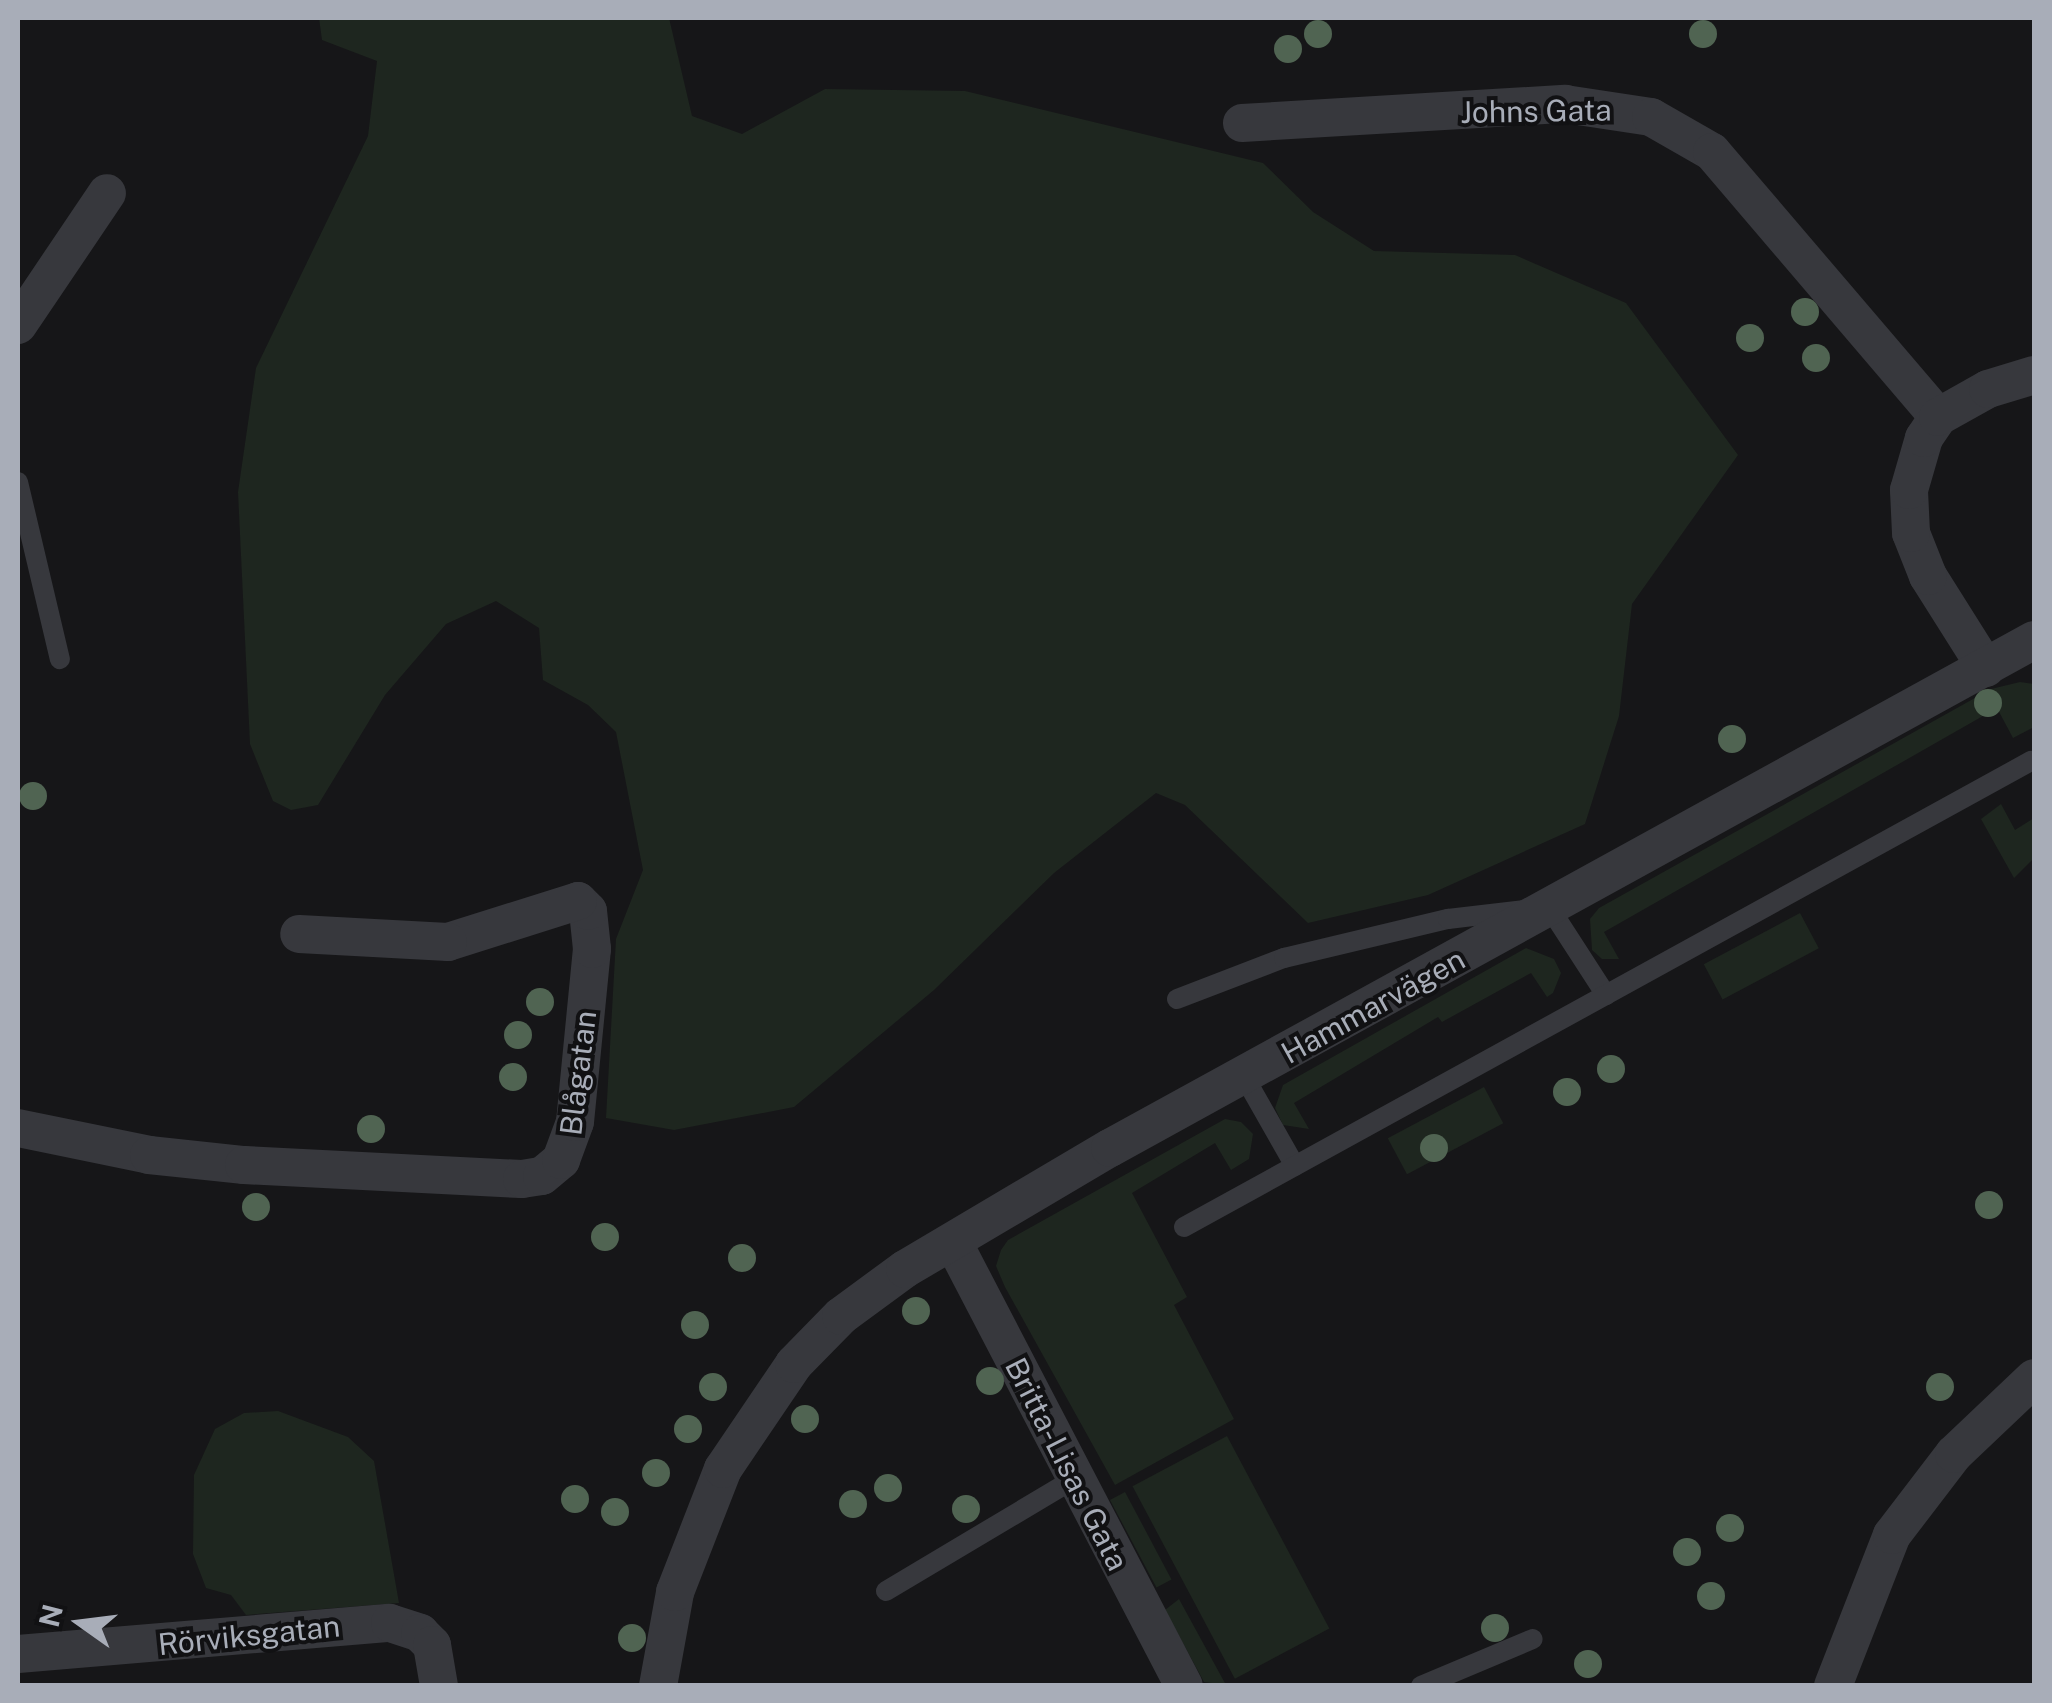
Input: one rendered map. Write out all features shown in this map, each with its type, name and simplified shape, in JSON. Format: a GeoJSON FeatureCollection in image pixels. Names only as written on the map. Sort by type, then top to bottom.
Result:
{"type":"FeatureCollection","features":[{"type":"Feature","properties":{"kind":"street","name":"Johns Gata"},"geometry":{"type":"LineString","coordinates":[[1242,123],[1566,104],[1652,117],[1712,152],[1938,417]]}},
{"type":"Feature","properties":{"kind":"street"},"geometry":{"type":"LineString","coordinates":[[18,325],[107,193]]}},
{"type":"Feature","properties":{"kind":"street"},"geometry":{"type":"LineString","coordinates":[[1986,668],[1928,576],[1911,532],[1915,462],[1938,417],[1988,389],[2034,374]]}},
{"type":"Feature","properties":{"kind":"street","name":"Hammarvägen"},"geometry":{"type":"LineString","coordinates":[[658,1686],[675,1592],[698,1522],[751,1423],[794,1364],[841,1316],[953,1242],[1548,907],[2034,640]]}},
{"type":"Feature","properties":{"kind":"street","name":"Blågatan"},"geometry":{"type":"LineString","coordinates":[[18,1128],[149,1154],[244,1165],[522,1179],[542,1176],[561,1160],[575,1122],[592,949],[588,911],[578,901],[434,944],[299,934]]}},
{"type":"Feature","properties":{"kind":"street","name":"Britta-Lisas Gata"},"geometry":{"type":"LineString","coordinates":[[953,1242],[1184,1686]]}},
{"type":"Feature","properties":{"kind":"street"},"geometry":{"type":"LineString","coordinates":[[1833,1686],[1892,1535],[1954,1454],[2034,1378]]}},
{"type":"Feature","properties":{"kind":"street","name":"Rörviksgatan"},"geometry":{"type":"LineString","coordinates":[[18,1654],[390,1623],[420,1632],[432,1645],[439,1686]]}},
{"type":"Feature","properties":{"kind":"lane"},"geometry":{"type":"LineString","coordinates":[[18,482],[60,659]]}},
{"type":"Feature","properties":{"kind":"lane"},"geometry":{"type":"LineString","coordinates":[[1184,1228],[2031,761]]}},
{"type":"Feature","properties":{"kind":"lane"},"geometry":{"type":"LineString","coordinates":[[1176,999],[1284,958],[1448,919],[1548,907],[1606,995]]}},
{"type":"Feature","properties":{"kind":"lane"},"geometry":{"type":"LineString","coordinates":[[1245,1078],[1295,1166]]}},
{"type":"Feature","properties":{"kind":"lane"},"geometry":{"type":"LineString","coordinates":[[886,1591],[1074,1479]]}},
{"type":"Feature","properties":{"kind":"lane"},"geometry":{"type":"LineString","coordinates":[[1421,1686],[1533,1639]]}},
{"type":"Feature","properties":{"kind":"shaded area"},"geometry":{"type":"Polygon","coordinates":[[[319,18],[669,18],[692,116],[742,134],[825,89],[965,91],[1263,163],[1313,212],[1374,251],[1515,255],[1626,303],[1738,455],[1632,604],[1619,716],[1585,824],[1428,895],[1308,923],[1185,805],[1156,793],[1054,873],[934,990],[794,1107],[674,1130],[606,1118],[616,939],[643,870],[616,732],[588,705],[543,680],[539,628],[496,601],[446,624],[385,695],[318,805],[291,810],[273,801],[250,744],[238,492],[256,368],[368,136],[377,61],[322,40],[319,18]]]}},
{"type":"Feature","properties":{"kind":"shaded area"},"geometry":{"type":"Polygon","coordinates":[[[2020,682],[2034,684],[2034,727],[2013,738],[1997,708],[1604,932],[1619,959],[1602,959],[1592,950],[1590,919],[1599,908],[1991,689],[2020,682]]]}},
{"type":"Feature","properties":{"kind":"shaded area"},"geometry":{"type":"Polygon","coordinates":[[[2001,804],[2015,830],[2034,818],[2034,858],[2014,878],[1981,819],[2001,804]]]}},
{"type":"Feature","properties":{"kind":"shaded area"},"geometry":{"type":"Polygon","coordinates":[[[1800,913],[1819,948],[1723,999],[1704,964],[1800,913]]]}},
{"type":"Feature","properties":{"kind":"shaded area"},"geometry":{"type":"Polygon","coordinates":[[[1526,948],[1554,959],[1561,973],[1553,993],[1547,997],[1531,973],[1442,1022],[1438,1017],[1294,1103],[1309,1129],[1283,1125],[1275,1108],[1283,1085],[1526,948]]]}},
{"type":"Feature","properties":{"kind":"shaded area"},"geometry":{"type":"Polygon","coordinates":[[[1484,1087],[1503,1123],[1407,1174],[1388,1138],[1484,1087]]]}},
{"type":"Feature","properties":{"kind":"shaded area"},"geometry":{"type":"Polygon","coordinates":[[[1225,1119],[1241,1122],[1253,1134],[1249,1159],[1231,1170],[1215,1143],[1132,1193],[1187,1297],[1174,1305],[1234,1419],[1115,1485],[996,1266],[1008,1240],[1225,1119]]]}},
{"type":"Feature","properties":{"kind":"shaded area"},"geometry":{"type":"Polygon","coordinates":[[[278,1411],[348,1437],[374,1461],[399,1603],[246,1615],[231,1595],[206,1588],[193,1554],[194,1475],[215,1429],[244,1413],[278,1411]]]}},
{"type":"Feature","properties":{"kind":"shaded area"},"geometry":{"type":"Polygon","coordinates":[[[1227,1436],[1329,1628],[1235,1679],[1133,1486],[1227,1436]]]}},
{"type":"Feature","properties":{"kind":"shaded area"},"geometry":{"type":"Polygon","coordinates":[[[1125,1492],[1171,1579],[1156,1587],[1110,1500],[1125,1492]]]}},
{"type":"Feature","properties":{"kind":"shaded area"},"geometry":{"type":"Polygon","coordinates":[[[1179,1599],[1226,1685],[1204,1682],[1165,1610],[1179,1599]]]}}]}
